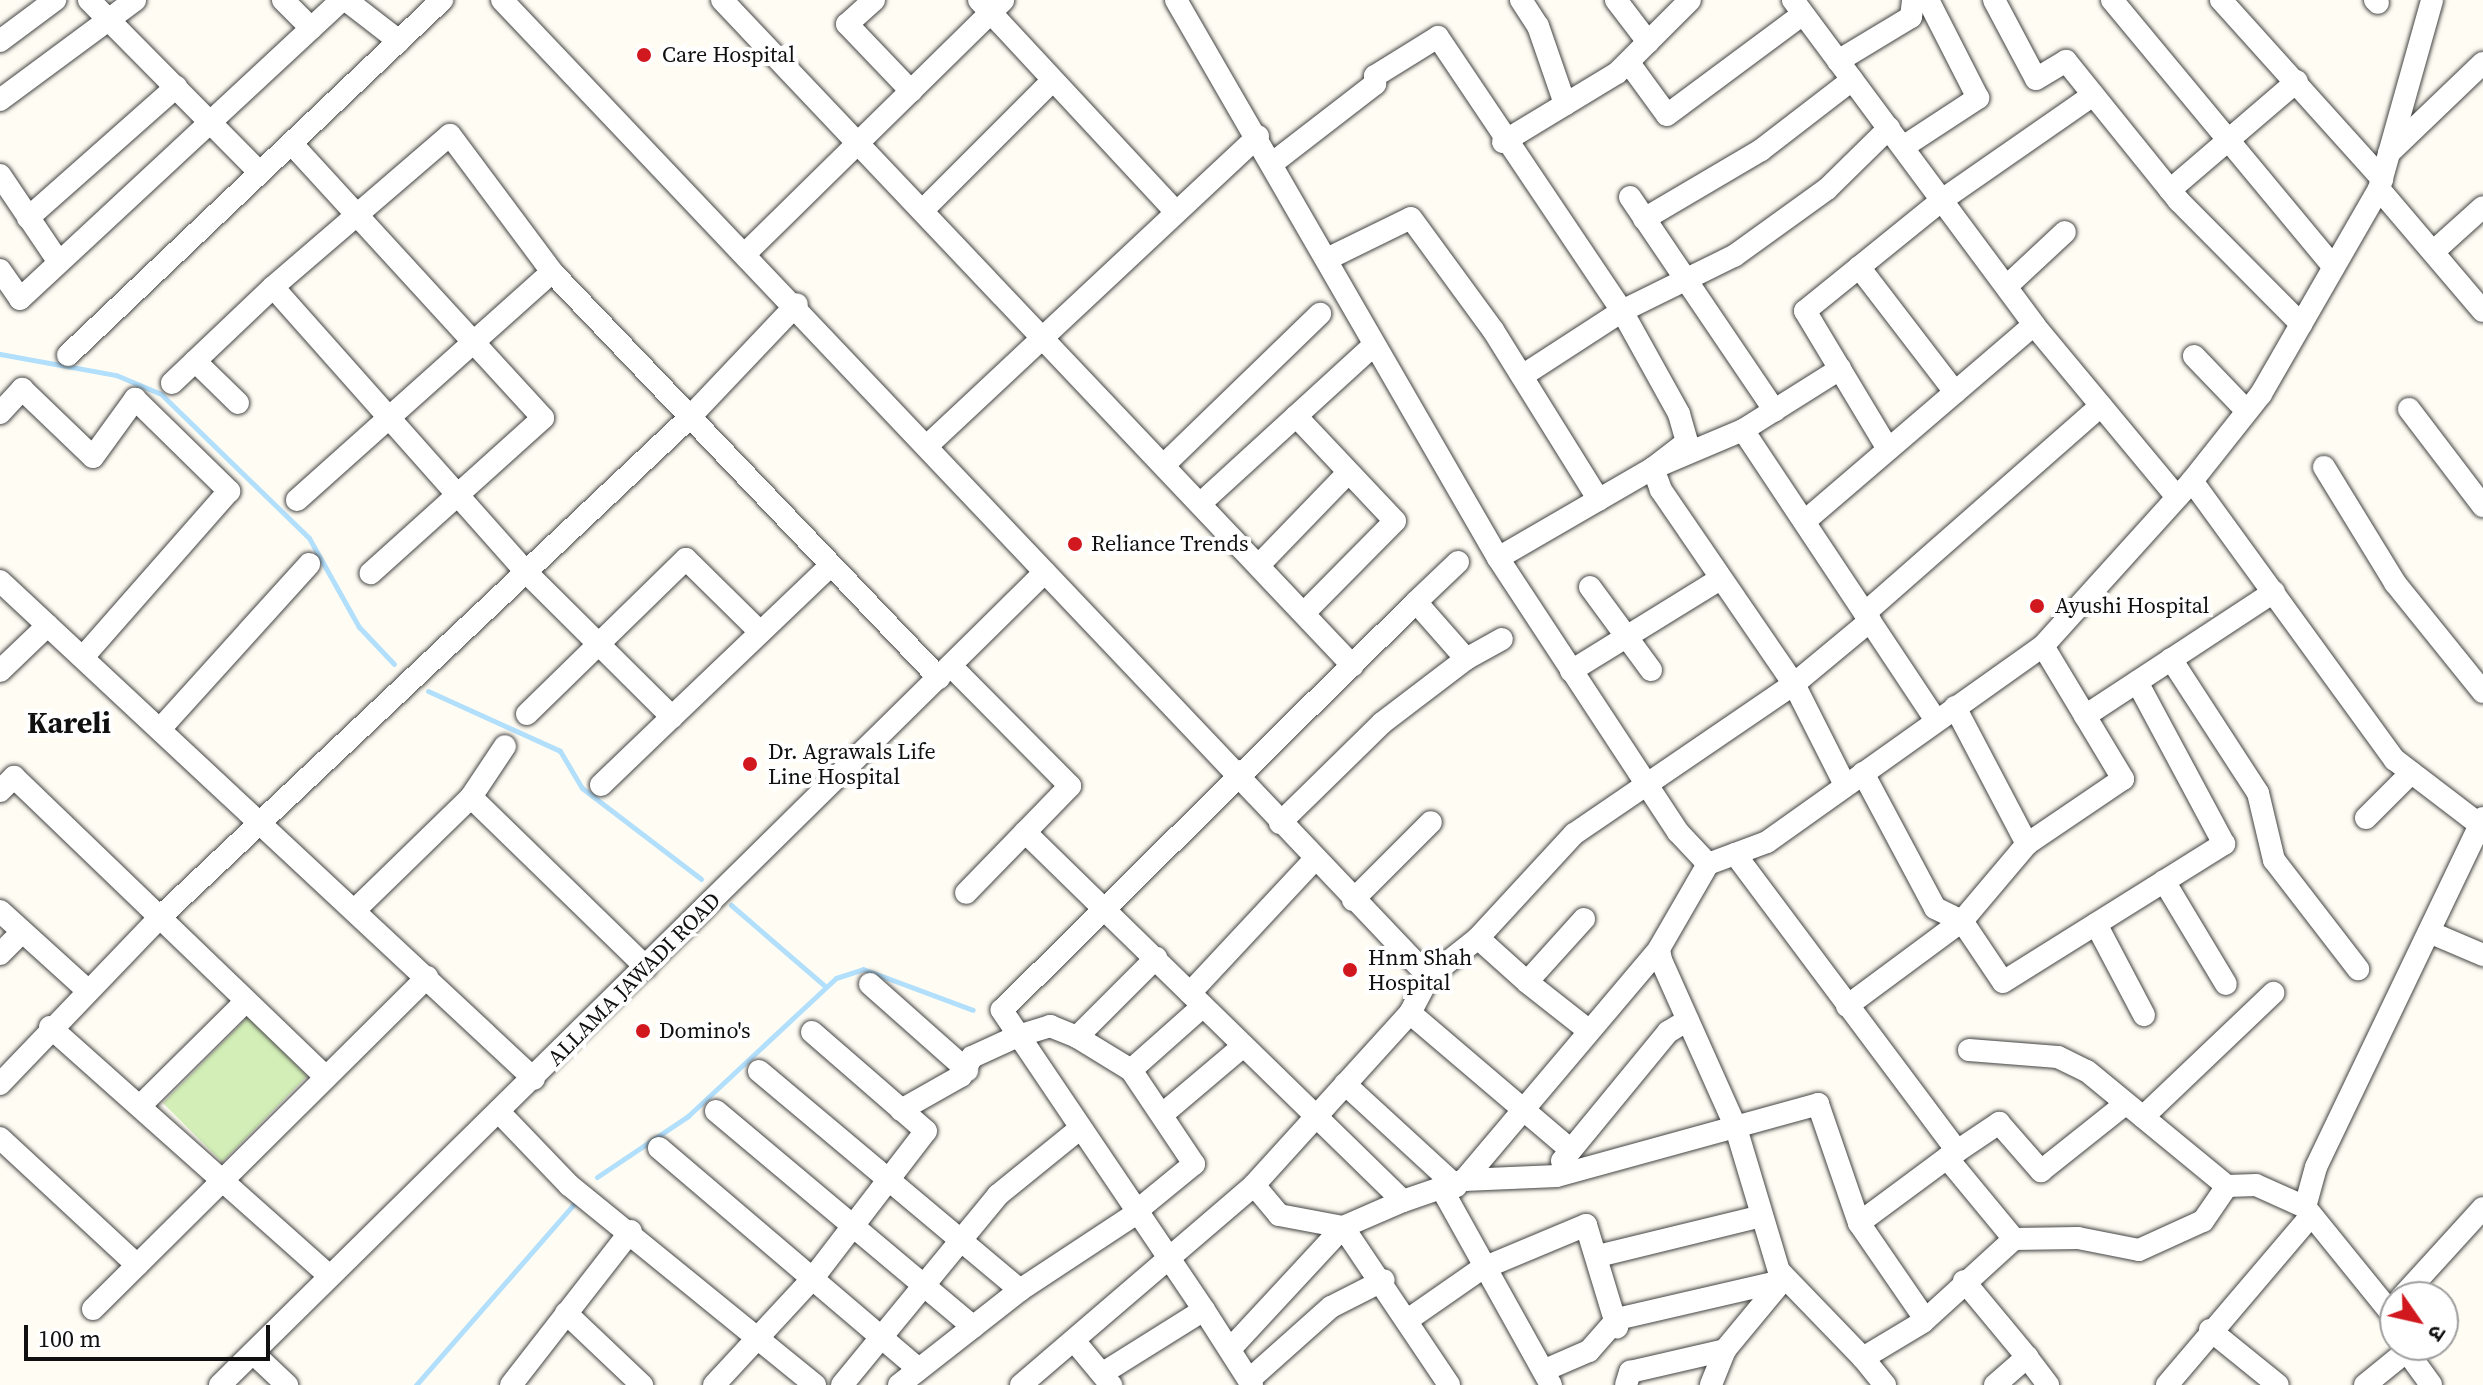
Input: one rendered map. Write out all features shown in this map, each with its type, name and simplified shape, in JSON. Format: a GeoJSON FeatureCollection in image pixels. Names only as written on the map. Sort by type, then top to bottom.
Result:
{"type":"FeatureCollection","features":[{"type":"Feature","properties":{"kind":"street"},"geometry":{"type":"LineString","coordinates":[[0,41],[55,0]]}},
{"type":"Feature","properties":{"kind":"street"},"geometry":{"type":"LineString","coordinates":[[89,0],[260,173]]}},
{"type":"Feature","properties":{"kind":"street"},"geometry":{"type":"LineString","coordinates":[[0,100],[135,0]]}},
{"type":"Feature","properties":{"kind":"street"},"geometry":{"type":"LineString","coordinates":[[283,0],[311,28]]}},
{"type":"Feature","properties":{"kind":"street"},"geometry":{"type":"LineString","coordinates":[[0,270],[20,299],[344,0],[399,41]]}},
{"type":"Feature","properties":{"kind":"street"},"geometry":{"type":"LineString","coordinates":[[68,355],[442,0]]}},
{"type":"Feature","properties":{"kind":"street"},"geometry":{"type":"LineString","coordinates":[[502,0],[797,304],[1280,823],[1429,977]]}},
{"type":"Feature","properties":{"kind":"street"},"geometry":{"type":"LineString","coordinates":[[722,0],[1044,335],[1353,666]]}},
{"type":"Feature","properties":{"kind":"street"},"geometry":{"type":"LineString","coordinates":[[874,0],[847,24],[911,91]]}},
{"type":"Feature","properties":{"kind":"street"},"geometry":{"type":"LineString","coordinates":[[1176,0],[1274,162],[1374,345],[1498,558],[1644,782],[1708,864]]}},
{"type":"Feature","properties":{"kind":"street"},"geometry":{"type":"LineString","coordinates":[[1521,0],[1538,26],[1565,104]]}},
{"type":"Feature","properties":{"kind":"street"},"geometry":{"type":"LineString","coordinates":[[1616,0],[1648,42]]}},
{"type":"Feature","properties":{"kind":"street"},"geometry":{"type":"LineString","coordinates":[[1503,142],[1629,63],[1690,0]]}},
{"type":"Feature","properties":{"kind":"street"},"geometry":{"type":"LineString","coordinates":[[1838,61],[1911,17],[1913,0]]}},
{"type":"Feature","properties":{"kind":"street"},"geometry":{"type":"LineString","coordinates":[[1903,147],[1978,98],[1928,0]]}},
{"type":"Feature","properties":{"kind":"street"},"geometry":{"type":"LineString","coordinates":[[1994,0],[2036,79],[2066,61],[2170,190],[2301,324]]}},
{"type":"Feature","properties":{"kind":"street"},"geometry":{"type":"LineString","coordinates":[[2112,0],[2226,141],[2334,267]]}},
{"type":"Feature","properties":{"kind":"street"},"geometry":{"type":"LineString","coordinates":[[2219,0],[2230,4],[2297,81],[2483,311]]}},
{"type":"Feature","properties":{"kind":"street"},"geometry":{"type":"LineString","coordinates":[[1454,1186],[1659,949],[1708,864],[1767,842],[2043,646],[2184,489],[2247,411],[2381,184],[2432,0]]}},
{"type":"Feature","properties":{"kind":"street"},"geometry":{"type":"LineString","coordinates":[[747,252],[911,91],[991,4],[1052,81],[1175,211]]}},
{"type":"Feature","properties":{"kind":"street"},"geometry":{"type":"LineString","coordinates":[[1629,63],[1667,115],[1798,7],[2034,325],[2101,406],[2184,489],[2274,592],[2395,760],[2481,821],[2316,1167],[2307,1213],[2167,1385]]}},
{"type":"Feature","properties":{"kind":"street"},"geometry":{"type":"LineString","coordinates":[[1274,162],[1375,84],[1375,76],[1438,37],[1503,142],[1622,311],[1687,442],[1653,468],[1498,558]]}},
{"type":"Feature","properties":{"kind":"street"},"geometry":{"type":"LineString","coordinates":[[2389,153],[2483,63]]}},
{"type":"Feature","properties":{"kind":"street"},"geometry":{"type":"LineString","coordinates":[[1644,219],[1761,150],[1852,80]]}},
{"type":"Feature","properties":{"kind":"street"},"geometry":{"type":"LineString","coordinates":[[923,210],[1052,81]]}},
{"type":"Feature","properties":{"kind":"street"},"geometry":{"type":"LineString","coordinates":[[2170,190],[2297,81]]}},
{"type":"Feature","properties":{"kind":"street"},"geometry":{"type":"LineString","coordinates":[[28,218],[176,87]]}},
{"type":"Feature","properties":{"kind":"street"},"geometry":{"type":"LineString","coordinates":[[1888,449],[1805,311],[1942,200],[2093,95]]}},
{"type":"Feature","properties":{"kind":"street"},"geometry":{"type":"LineString","coordinates":[[1522,376],[1622,311],[1734,256],[1827,189],[1889,128]]}},
{"type":"Feature","properties":{"kind":"street"},"geometry":{"type":"LineString","coordinates":[[172,383],[273,287],[362,214],[450,135],[552,272],[688,419],[829,567],[1070,786],[966,893]]}},
{"type":"Feature","properties":{"kind":"street"},"geometry":{"type":"LineString","coordinates":[[928,445],[1258,136]]}},
{"type":"Feature","properties":{"kind":"street"},"geometry":{"type":"LineString","coordinates":[[291,143],[362,214],[543,418],[459,498],[371,573]]}},
{"type":"Feature","properties":{"kind":"street"},"geometry":{"type":"LineString","coordinates":[[0,175],[58,261]]}},
{"type":"Feature","properties":{"kind":"street"},"geometry":{"type":"LineString","coordinates":[[1630,197],[1775,411]]}},
{"type":"Feature","properties":{"kind":"street"},"geometry":{"type":"LineString","coordinates":[[2433,252],[2483,207]]}},
{"type":"Feature","properties":{"kind":"street"},"geometry":{"type":"LineString","coordinates":[[1327,259],[1411,218],[1522,376],[1599,500]]}},
{"type":"Feature","properties":{"kind":"street"},"geometry":{"type":"LineString","coordinates":[[2007,286],[2065,232]]}},
{"type":"Feature","properties":{"kind":"street"},"geometry":{"type":"LineString","coordinates":[[1859,267],[1955,392]]}},
{"type":"Feature","properties":{"kind":"street"},"geometry":{"type":"LineString","coordinates":[[297,500],[472,338],[552,272]]}},
{"type":"Feature","properties":{"kind":"street"},"geometry":{"type":"LineString","coordinates":[[273,287],[526,572],[672,717]]}},
{"type":"Feature","properties":{"kind":"street"},"geometry":{"type":"LineString","coordinates":[[0,1084],[50,1027],[158,919],[688,419],[797,304]]}},
{"type":"Feature","properties":{"kind":"street"},"geometry":{"type":"LineString","coordinates":[[1165,464],[1320,314]]}},
{"type":"Feature","properties":{"kind":"street"},"geometry":{"type":"LineString","coordinates":[[1805,521],[2034,325]]}},
{"type":"Feature","properties":{"kind":"street"},"geometry":{"type":"LineString","coordinates":[[1201,503],[1374,345]]}},
{"type":"Feature","properties":{"kind":"street"},"geometry":{"type":"LineString","coordinates":[[2194,356],[2247,411]]}},
{"type":"Feature","properties":{"kind":"street"},"geometry":{"type":"LineString","coordinates":[[195,361],[238,403]]}},
{"type":"Feature","properties":{"kind":"street"},"geometry":{"type":"LineString","coordinates":[[1653,468],[1743,430],[1840,369]]}},
{"type":"Feature","properties":{"kind":"street"},"geometry":{"type":"LineString","coordinates":[[0,413],[22,389],[93,457],[135,399],[229,491],[83,657]]}},
{"type":"Feature","properties":{"kind":"street"},"geometry":{"type":"LineString","coordinates":[[1021,1385],[1076,1343],[1254,1185],[1410,1013],[1429,977],[1478,938],[1574,834],[1644,782],[1794,684],[2101,406]]}},
{"type":"Feature","properties":{"kind":"street"},"geometry":{"type":"LineString","coordinates":[[2409,409],[2483,506]]}},
{"type":"Feature","properties":{"kind":"street"},"geometry":{"type":"LineString","coordinates":[[1296,416],[1346,475],[1395,521],[1304,613]]}},
{"type":"Feature","properties":{"kind":"street"},"geometry":{"type":"LineString","coordinates":[[1743,430],[1936,721]]}},
{"type":"Feature","properties":{"kind":"street"},"geometry":{"type":"LineString","coordinates":[[2324,467],[2395,583],[2483,692]]}},
{"type":"Feature","properties":{"kind":"street"},"geometry":{"type":"LineString","coordinates":[[1653,468],[1720,579],[1794,684],[1935,908],[1962,921],[2003,982],[2224,844],[2137,682]]}},
{"type":"Feature","properties":{"kind":"street"},"geometry":{"type":"LineString","coordinates":[[1259,565],[1346,475]]}},
{"type":"Feature","properties":{"kind":"street"},"geometry":{"type":"LineString","coordinates":[[527,714],[686,559],[760,632]]}},
{"type":"Feature","properties":{"kind":"street"},"geometry":{"type":"LineString","coordinates":[[1384,1280],[1331,1307],[1250,1383],[1232,1347],[1204,1310],[1172,1255],[1077,1131],[1002,1010],[1241,781],[1458,562]]}},
{"type":"Feature","properties":{"kind":"street"},"geometry":{"type":"LineString","coordinates":[[161,728],[309,564]]}},
{"type":"Feature","properties":{"kind":"street"},"geometry":{"type":"LineString","coordinates":[[601,785],[829,567]]}},
{"type":"Feature","properties":{"kind":"street","name":"ALLAMA JAWADI ROAD"},"geometry":{"type":"LineString","coordinates":[[220,1385],[328,1275],[500,1113],[1045,572]]}},
{"type":"Feature","properties":{"kind":"street"},"geometry":{"type":"LineString","coordinates":[[1571,671],[1720,579]]}},
{"type":"Feature","properties":{"kind":"street"},"geometry":{"type":"LineString","coordinates":[[0,581],[357,908],[534,1079]]}},
{"type":"Feature","properties":{"kind":"street"},"geometry":{"type":"LineString","coordinates":[[1590,587],[1651,670]]}},
{"type":"Feature","properties":{"kind":"street"},"geometry":{"type":"LineString","coordinates":[[2085,716],[2274,592]]}},
{"type":"Feature","properties":{"kind":"street"},"geometry":{"type":"LineString","coordinates":[[1416,602],[1466,659]]}},
{"type":"Feature","properties":{"kind":"street"},"geometry":{"type":"LineString","coordinates":[[0,671],[48,625]]}},
{"type":"Feature","properties":{"kind":"street"},"geometry":{"type":"LineString","coordinates":[[1280,823],[1382,723],[1466,659],[1502,639]]}},
{"type":"Feature","properties":{"kind":"street"},"geometry":{"type":"LineString","coordinates":[[1847,1006],[1962,921],[2027,844],[2123,779],[2043,646]]}},
{"type":"Feature","properties":{"kind":"street"},"geometry":{"type":"LineString","coordinates":[[2171,659],[2258,793],[2274,860],[2358,969]]}},
{"type":"Feature","properties":{"kind":"street"},"geometry":{"type":"LineString","coordinates":[[1955,707],[2027,844]]}},
{"type":"Feature","properties":{"kind":"street"},"geometry":{"type":"LineString","coordinates":[[357,908],[471,797],[505,746]]}},
{"type":"Feature","properties":{"kind":"street"},"geometry":{"type":"LineString","coordinates":[[2366,818],[2411,773]]}},
{"type":"Feature","properties":{"kind":"street"},"geometry":{"type":"LineString","coordinates":[[0,791],[14,777],[158,919],[326,1077]]}},
{"type":"Feature","properties":{"kind":"street"},"geometry":{"type":"LineString","coordinates":[[471,797],[646,967]]}},
{"type":"Feature","properties":{"kind":"street"},"geometry":{"type":"LineString","coordinates":[[1353,900],[1431,822]]}},
{"type":"Feature","properties":{"kind":"street"},"geometry":{"type":"LineString","coordinates":[[1025,832],[1103,913],[1156,958],[1312,1120],[1403,1201]]}},
{"type":"Feature","properties":{"kind":"street"},"geometry":{"type":"LineString","coordinates":[[1735,854],[2014,1239]]}},
{"type":"Feature","properties":{"kind":"street"},"geometry":{"type":"LineString","coordinates":[[1131,1070],[1315,859]]}},
{"type":"Feature","properties":{"kind":"street"},"geometry":{"type":"LineString","coordinates":[[2164,881],[2226,984]]}},
{"type":"Feature","properties":{"kind":"street"},"geometry":{"type":"LineString","coordinates":[[0,911],[87,990]]}},
{"type":"Feature","properties":{"kind":"street"},"geometry":{"type":"LineString","coordinates":[[1527,982],[1584,919]]}},
{"type":"Feature","properties":{"kind":"street"},"geometry":{"type":"LineString","coordinates":[[2096,924],[2144,1015]]}},
{"type":"Feature","properties":{"kind":"street"},"geometry":{"type":"LineString","coordinates":[[2429,932],[2483,955]]}},
{"type":"Feature","properties":{"kind":"street"},"geometry":{"type":"LineString","coordinates":[[0,954],[21,933]]}},
{"type":"Feature","properties":{"kind":"street"},"geometry":{"type":"LineString","coordinates":[[1478,938],[1588,1030]]}},
{"type":"Feature","properties":{"kind":"street"},"geometry":{"type":"LineString","coordinates":[[1659,949],[1736,1128],[1758,1217],[1781,1276],[1863,1358],[1885,1385]]}},
{"type":"Feature","properties":{"kind":"street"},"geometry":{"type":"LineString","coordinates":[[1077,1037],[1156,958]]}},
{"type":"Feature","properties":{"kind":"street"},"geometry":{"type":"LineString","coordinates":[[93,1309],[427,977]]}},
{"type":"Feature","properties":{"kind":"street"},"geometry":{"type":"LineString","coordinates":[[870,984],[967,1070]]}},
{"type":"Feature","properties":{"kind":"street"},"geometry":{"type":"LineString","coordinates":[[1859,1223],[1999,1123],[2041,1171],[2134,1111],[2273,993]]}},
{"type":"Feature","properties":{"kind":"street"},"geometry":{"type":"LineString","coordinates":[[143,1103],[246,1001]]}},
{"type":"Feature","properties":{"kind":"street"},"geometry":{"type":"LineString","coordinates":[[1410,1013],[1523,1106],[1571,1150]]}},
{"type":"Feature","properties":{"kind":"street"},"geometry":{"type":"LineString","coordinates":[[1549,1176],[1668,1032],[1688,1020]]}},
{"type":"Feature","properties":{"kind":"street"},"geometry":{"type":"LineString","coordinates":[[899,1385],[1020,1290],[1139,1210],[1194,1164],[1164,1113],[1131,1070],[1077,1037],[1050,1026],[1018,1036],[972,1057],[967,1070],[901,1110]]}},
{"type":"Feature","properties":{"kind":"street"},"geometry":{"type":"LineString","coordinates":[[50,1027],[143,1103],[328,1275]]}},
{"type":"Feature","properties":{"kind":"street"},"geometry":{"type":"LineString","coordinates":[[714,1385],[759,1340],[813,1278],[926,1131],[812,1032]]}},
{"type":"Feature","properties":{"kind":"street"},"geometry":{"type":"LineString","coordinates":[[1164,1113],[1242,1047]]}},
{"type":"Feature","properties":{"kind":"street"},"geometry":{"type":"LineString","coordinates":[[1969,1050],[2058,1057],[2087,1071],[2227,1186],[2256,1185],[2307,1213],[2379,1291]]}},
{"type":"Feature","properties":{"kind":"street"},"geometry":{"type":"LineString","coordinates":[[759,1071],[890,1176],[1020,1290]]}},
{"type":"Feature","properties":{"kind":"street"},"geometry":{"type":"LineString","coordinates":[[1345,1084],[1454,1186],[1481,1269],[1548,1378],[1589,1351],[1617,1327],[1617,1319],[1781,1276]]}},
{"type":"Feature","properties":{"kind":"street"},"geometry":{"type":"LineString","coordinates":[[1232,1347],[1343,1227],[1403,1201],[1454,1186],[1549,1176],[1818,1104],[1859,1223],[1923,1316]]}},
{"type":"Feature","properties":{"kind":"street"},"geometry":{"type":"LineString","coordinates":[[716,1111],[849,1229],[973,1327]]}},
{"type":"Feature","properties":{"kind":"street"},"geometry":{"type":"LineString","coordinates":[[500,1113],[569,1185],[631,1231],[815,1385]]}},
{"type":"Feature","properties":{"kind":"street"},"geometry":{"type":"LineString","coordinates":[[842,1385],[998,1195],[1077,1131]]}},
{"type":"Feature","properties":{"kind":"street"},"geometry":{"type":"LineString","coordinates":[[0,1138],[137,1265]]}},
{"type":"Feature","properties":{"kind":"street"},"geometry":{"type":"LineString","coordinates":[[659,1148],[919,1369]]}},
{"type":"Feature","properties":{"kind":"street"},"geometry":{"type":"LineString","coordinates":[[1254,1185],[1279,1215],[1343,1227],[1384,1280],[1449,1385]]}},
{"type":"Feature","properties":{"kind":"street"},"geometry":{"type":"LineString","coordinates":[[1863,1358],[1923,1316],[2014,1239],[2078,1238],[2139,1250],[2203,1221],[2227,1186]]}},
{"type":"Feature","properties":{"kind":"street"},"geometry":{"type":"LineString","coordinates":[[2419,1281],[2483,1208]]}},
{"type":"Feature","properties":{"kind":"street"},"geometry":{"type":"LineString","coordinates":[[1598,1256],[1758,1217]]}},
{"type":"Feature","properties":{"kind":"street"},"geometry":{"type":"LineString","coordinates":[[1409,1319],[1481,1269],[1586,1225],[1598,1256],[1617,1327]]}},
{"type":"Feature","properties":{"kind":"street"},"geometry":{"type":"LineString","coordinates":[[511,1385],[631,1231]]}},
{"type":"Feature","properties":{"kind":"street"},"geometry":{"type":"LineString","coordinates":[[1711,1385],[1725,1350],[1781,1276]]}},
{"type":"Feature","properties":{"kind":"street"},"geometry":{"type":"LineString","coordinates":[[1964,1281],[2048,1385]]}},
{"type":"Feature","properties":{"kind":"street"},"geometry":{"type":"LineString","coordinates":[[1076,1343],[1107,1379],[1204,1310]]}},
{"type":"Feature","properties":{"kind":"street"},"geometry":{"type":"LineString","coordinates":[[566,1313],[642,1385]]}},
{"type":"Feature","properties":{"kind":"street"},"geometry":{"type":"LineString","coordinates":[[2210,1330],[2278,1385]]}},
{"type":"Feature","properties":{"kind":"street"},"geometry":{"type":"LineString","coordinates":[[1626,1385],[1630,1372],[1725,1350]]}},
{"type":"Feature","properties":{"kind":"street"},"geometry":{"type":"LineString","coordinates":[[253,1353],[287,1385]]}},
{"type":"Feature","properties":{"kind":"street"},"geometry":{"type":"LineString","coordinates":[[1995,1385],[2027,1357]]}},
{"type":"Feature","properties":{"kind":"street"},"geometry":{"type":"LineString","coordinates":[[2365,1385],[2396,1361]]}},
{"type":"Feature","properties":{"kind":"street"},"geometry":{"type":"LineString","coordinates":[[2418,1361],[2431,1385]]}},
{"type":"Feature","properties":{"kind":"green space"},"geometry":{"type":"Polygon","coordinates":[[[248,1017],[307,1076],[222,1162],[163,1103],[248,1017]]]}},
{"type":"Feature","properties":{"kind":"waterway"},"geometry":{"type":"LineString","coordinates":[[0,354],[116,375],[161,394],[309,538],[359,627],[394,664]]}},
{"type":"Feature","properties":{"kind":"waterway"},"geometry":{"type":"LineString","coordinates":[[428,691],[560,751],[582,788],[701,879]]}},
{"type":"Feature","properties":{"kind":"waterway"},"geometry":{"type":"LineString","coordinates":[[731,905],[826,987]]}},
{"type":"Feature","properties":{"kind":"waterway"},"geometry":{"type":"LineString","coordinates":[[597,1177],[688,1116],[836,978],[863,969],[973,1010]]}},
{"type":"Feature","properties":{"kind":"waterway"},"geometry":{"type":"LineString","coordinates":[[416,1385],[578,1199]]}},
{"type":"Feature","properties":{"kind":"place","name":"Care Hospital"},"geometry":{"type":"Point","coordinates":[644,55]}},
{"type":"Feature","properties":{"kind":"place","name":"Reliance Trends"},"geometry":{"type":"Point","coordinates":[1075,544]}},
{"type":"Feature","properties":{"kind":"place","name":"Ayushi Hospital"},"geometry":{"type":"Point","coordinates":[2037,606]}},
{"type":"Feature","properties":{"kind":"place","name":"Dr. Agrawals Life Line Hospital"},"geometry":{"type":"Point","coordinates":[750,764]}},
{"type":"Feature","properties":{"kind":"place","name":"Hnm Shah Hospital"},"geometry":{"type":"Point","coordinates":[1350,970]}},
{"type":"Feature","properties":{"kind":"place","name":"Domino's"},"geometry":{"type":"Point","coordinates":[643,1031]}},
{"type":"Feature","properties":{"kind":"district","name":"Kareli"},"geometry":{"type":"Point","coordinates":[69,723]}}]}
